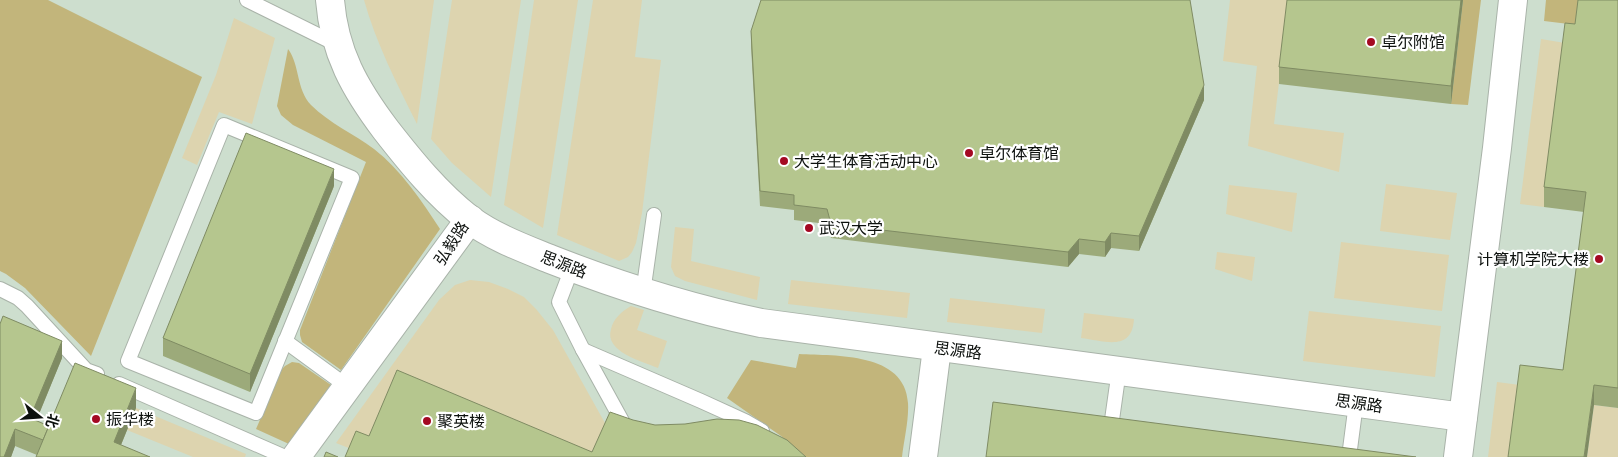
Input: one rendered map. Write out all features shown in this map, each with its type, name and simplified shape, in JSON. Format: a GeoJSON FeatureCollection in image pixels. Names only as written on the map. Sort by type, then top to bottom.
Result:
{"type":"FeatureCollection","features":[{"type":"Feature","properties":{"kind":"street","name":"弘毅路"},"geometry":{"type":"LineString","coordinates":[[296,457],[470,219],[418,170],[400,149],[362,96],[338,45],[331,15],[330,0]]}},
{"type":"Feature","properties":{"kind":"street"},"geometry":{"type":"LineString","coordinates":[[1458,457],[1496,158],[1513,0]]}},
{"type":"Feature","properties":{"kind":"street","name":"思源路"},"geometry":{"type":"LineString","coordinates":[[470,219],[494,234],[521,247],[572,268],[643,293],[761,323],[1462,417]]}},
{"type":"Feature","properties":{"kind":"street"},"geometry":{"type":"LineString","coordinates":[[923,457],[937,348]]}},
{"type":"Feature","properties":{"kind":"lane"},"geometry":{"type":"LineString","coordinates":[[247,0],[338,45]]}},
{"type":"Feature","properties":{"kind":"lane"},"geometry":{"type":"LineString","coordinates":[[224,125],[352,178],[285,341],[256,413],[128,361],[224,125]]}},
{"type":"Feature","properties":{"kind":"lane"},"geometry":{"type":"LineString","coordinates":[[643,293],[654,215]]}},
{"type":"Feature","properties":{"kind":"lane"},"geometry":{"type":"LineString","coordinates":[[572,268],[558,302],[633,440]]}},
{"type":"Feature","properties":{"kind":"lane"},"geometry":{"type":"LineString","coordinates":[[0,289],[18,298],[27,306],[86,370],[285,457]]}},
{"type":"Feature","properties":{"kind":"lane"},"geometry":{"type":"LineString","coordinates":[[285,341],[348,386]]}},
{"type":"Feature","properties":{"kind":"lane"},"geometry":{"type":"LineString","coordinates":[[583,350],[744,421],[770,437]]}},
{"type":"Feature","properties":{"kind":"lane"},"geometry":{"type":"LineString","coordinates":[[1110,437],[1119,370]]}},
{"type":"Feature","properties":{"kind":"lane"},"geometry":{"type":"LineString","coordinates":[[1349,457],[1356,403]]}},
{"type":"Feature","properties":{"kind":"shaded area","name":"武汉大学"},"geometry":{"type":"Polygon","coordinates":[[[0,0],[1618,0],[1618,457],[0,457],[0,0]]]}},
{"type":"Feature","properties":{"kind":"shaded area"},"geometry":{"type":"Polygon","coordinates":[[[0,0],[48,0],[202,77],[91,356],[25,288],[0,271],[0,0]]]}},
{"type":"Feature","properties":{"kind":"shaded area"},"geometry":{"type":"Polygon","coordinates":[[[364,0],[434,0],[417,124],[381,48],[364,0]]]}},
{"type":"Feature","properties":{"kind":"shaded area"},"geometry":{"type":"Polygon","coordinates":[[[452,0],[521,0],[491,197],[452,163],[431,139],[452,0]]]}},
{"type":"Feature","properties":{"kind":"shaded area"},"geometry":{"type":"Polygon","coordinates":[[[534,0],[578,0],[543,228],[504,205],[534,0]]]}},
{"type":"Feature","properties":{"kind":"shaded area"},"geometry":{"type":"Polygon","coordinates":[[[593,0],[642,0],[635,57],[661,60],[642,213],[636,243],[628,257],[619,261],[557,235],[593,0]]]}},
{"type":"Feature","properties":{"kind":"shaded area"},"geometry":{"type":"Polygon","coordinates":[[[1230,0],[1289,0],[1274,124],[1344,133],[1339,172],[1248,146],[1257,66],[1223,61],[1230,0]]]}},
{"type":"Feature","properties":{"kind":"shaded area"},"geometry":{"type":"Polygon","coordinates":[[[1463,0],[1481,0],[1468,105],[1451,104],[1463,0]]]}},
{"type":"Feature","properties":{"kind":"shaded area"},"geometry":{"type":"Polygon","coordinates":[[[1546,0],[1618,0],[1577,25],[1544,21],[1546,0]]]}},
{"type":"Feature","properties":{"kind":"shaded area"},"geometry":{"type":"Polygon","coordinates":[[[234,18],[275,38],[252,124],[219,112],[197,165],[182,158],[216,75],[234,18]]]}},
{"type":"Feature","properties":{"kind":"shaded area"},"geometry":{"type":"Polygon","coordinates":[[[1541,39],[1565,43],[1544,207],[1520,204],[1541,39]]]}},
{"type":"Feature","properties":{"kind":"shaded area"},"geometry":{"type":"Polygon","coordinates":[[[288,49],[295,62],[303,92],[311,105],[384,157],[410,186],[440,229],[341,370],[302,342],[300,330],[366,162],[293,125],[281,115],[277,106],[288,49]]]}},
{"type":"Feature","properties":{"kind":"shaded area"},"geometry":{"type":"Polygon","coordinates":[[[1386,184],[1457,193],[1450,240],[1380,231],[1386,184]]]}},
{"type":"Feature","properties":{"kind":"shaded area"},"geometry":{"type":"Polygon","coordinates":[[[1229,185],[1297,193],[1292,232],[1226,214],[1229,185]]]}},
{"type":"Feature","properties":{"kind":"shaded area"},"geometry":{"type":"Polygon","coordinates":[[[675,227],[694,229],[691,261],[760,277],[757,300],[685,281],[675,276],[671,267],[675,227]]]}},
{"type":"Feature","properties":{"kind":"shaded area"},"geometry":{"type":"Polygon","coordinates":[[[1341,242],[1449,255],[1442,311],[1334,298],[1341,242]]]}},
{"type":"Feature","properties":{"kind":"shaded area"},"geometry":{"type":"Polygon","coordinates":[[[1217,252],[1255,257],[1252,281],[1215,269],[1217,252]]]}},
{"type":"Feature","properties":{"kind":"shaded area"},"geometry":{"type":"Polygon","coordinates":[[[470,280],[489,282],[524,297],[553,330],[610,432],[599,457],[369,456],[336,443],[439,300],[455,285],[470,280]]]}},
{"type":"Feature","properties":{"kind":"shaded area"},"geometry":{"type":"Polygon","coordinates":[[[791,280],[910,293],[907,318],[788,304],[791,280]]]}},
{"type":"Feature","properties":{"kind":"shaded area"},"geometry":{"type":"Polygon","coordinates":[[[950,298],[1045,309],[1042,333],[947,322],[950,298]]]}},
{"type":"Feature","properties":{"kind":"shaded area"},"geometry":{"type":"Polygon","coordinates":[[[631,306],[644,310],[637,330],[667,341],[658,368],[634,359],[613,344],[610,337],[612,325],[618,316],[631,306]]]}},
{"type":"Feature","properties":{"kind":"shaded area"},"geometry":{"type":"Polygon","coordinates":[[[1309,311],[1441,326],[1435,377],[1303,361],[1309,311]]]}},
{"type":"Feature","properties":{"kind":"shaded area"},"geometry":{"type":"Polygon","coordinates":[[[1084,313],[1134,319],[1132,329],[1128,336],[1116,342],[1081,338],[1084,313]]]}},
{"type":"Feature","properties":{"kind":"shaded area"},"geometry":{"type":"Polygon","coordinates":[[[799,354],[831,355],[866,360],[882,366],[895,374],[904,386],[908,403],[902,457],[806,457],[781,436],[727,398],[751,360],[796,368],[799,354]]]}},
{"type":"Feature","properties":{"kind":"shaded area"},"geometry":{"type":"Polygon","coordinates":[[[292,362],[299,363],[331,385],[289,444],[256,429],[282,369],[292,362]]]}},
{"type":"Feature","properties":{"kind":"shaded area"},"geometry":{"type":"Polygon","coordinates":[[[1497,382],[1520,385],[1510,457],[1488,457],[1497,382]]]}},
{"type":"Feature","properties":{"kind":"shaded area"},"geometry":{"type":"Polygon","coordinates":[[[1594,405],[1618,408],[1618,457],[1587,457],[1594,405]]]}},
{"type":"Feature","properties":{"kind":"shaded area"},"geometry":{"type":"Polygon","coordinates":[[[136,408],[246,454],[245,457],[193,457],[127,430],[136,408]]]}},
{"type":"Feature","properties":{"kind":"building","name":"卓尔体育馆"},"geometry":{"type":"Polygon","coordinates":[[[761,0],[1190,0],[1204,85],[1139,236],[1111,233],[1105,242],[1079,239],[1068,252],[831,224],[827,209],[794,205],[794,195],[760,191],[751,31],[761,0]]]}},
{"type":"Feature","properties":{"kind":"building","name":"卓尔附馆"},"geometry":{"type":"Polygon","coordinates":[[[1287,0],[1461,0],[1451,86],[1279,67],[1287,0]]]}},
{"type":"Feature","properties":{"kind":"building","name":"计算机学院大楼"},"geometry":{"type":"Polygon","coordinates":[[[1578,0],[1618,0],[1618,388],[1594,385],[1584,457],[1508,457],[1520,365],[1563,370],[1586,192],[1544,187],[1565,23],[1575,24],[1578,0]]]}},
{"type":"Feature","properties":{"kind":"building"},"geometry":{"type":"Polygon","coordinates":[[[246,133],[334,169],[250,374],[163,338],[246,133]]]}},
{"type":"Feature","properties":{"kind":"building"},"geometry":{"type":"Polygon","coordinates":[[[3,316],[62,341],[30,418],[49,426],[43,440],[15,429],[4,457],[0,457],[0,324],[3,316]]]}},
{"type":"Feature","properties":{"kind":"building","name":"振华楼"},"geometry":{"type":"Polygon","coordinates":[[[75,363],[136,388],[114,442],[150,457],[36,457],[75,363]]]}},
{"type":"Feature","properties":{"kind":"building"},"geometry":{"type":"Polygon","coordinates":[[[397,370],[592,452],[610,412],[655,425],[685,424],[717,419],[739,420],[757,425],[787,440],[806,457],[345,457],[356,431],[369,436],[397,370]]]}},
{"type":"Feature","properties":{"kind":"building"},"geometry":{"type":"Polygon","coordinates":[[[993,402],[1416,457],[986,457],[993,402]]]}},
{"type":"Feature","properties":{"kind":"building"},"geometry":{"type":"Polygon","coordinates":[[[326,452],[338,457],[324,457],[326,452]]]}},
{"type":"Feature","properties":{"kind":"place","name":"卓尔附馆"},"geometry":{"type":"Point","coordinates":[1371,42]}},
{"type":"Feature","properties":{"kind":"place","name":"卓尔体育馆"},"geometry":{"type":"Point","coordinates":[969,153]}},
{"type":"Feature","properties":{"kind":"place","name":"大学生体育活动中心"},"geometry":{"type":"Point","coordinates":[784,161]}},
{"type":"Feature","properties":{"kind":"place","name":"武汉大学"},"geometry":{"type":"Point","coordinates":[809,228]}},
{"type":"Feature","properties":{"kind":"place","name":"计算机学院大楼"},"geometry":{"type":"Point","coordinates":[1599,259]}},
{"type":"Feature","properties":{"kind":"place","name":"振华楼"},"geometry":{"type":"Point","coordinates":[96,419]}},
{"type":"Feature","properties":{"kind":"place","name":"聚英楼"},"geometry":{"type":"Point","coordinates":[427,421]}}]}
